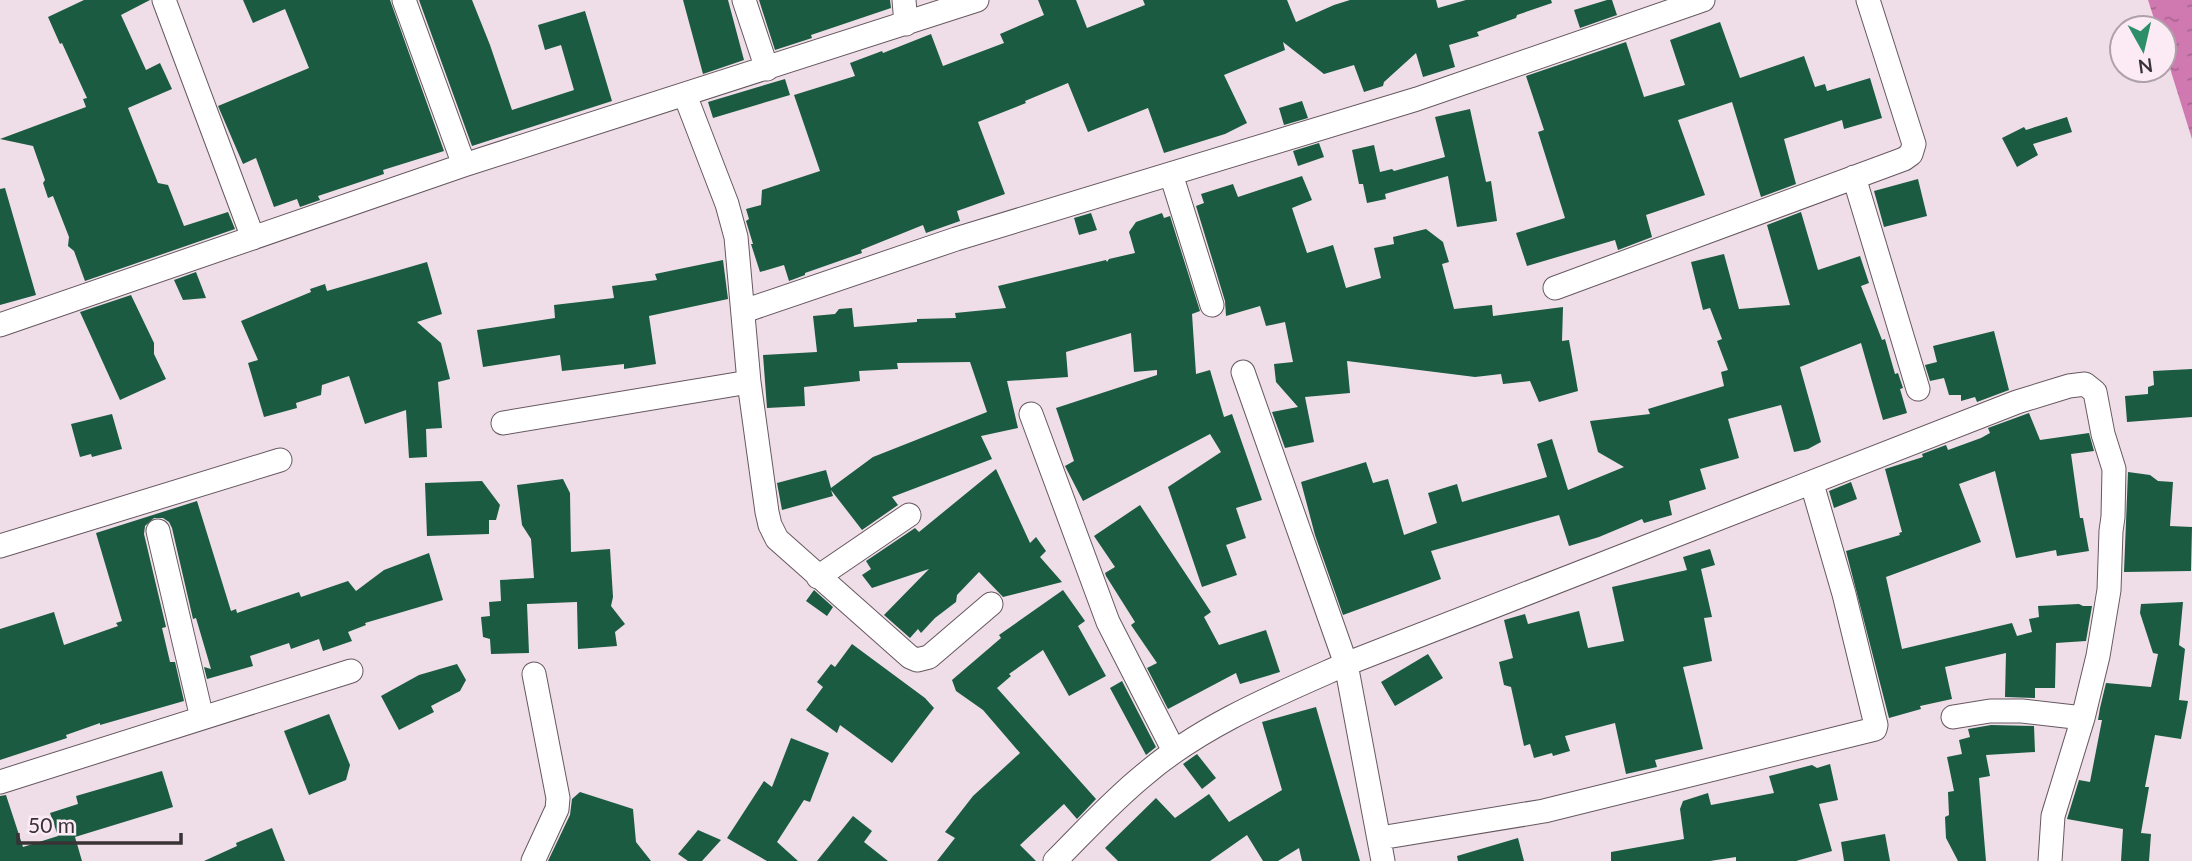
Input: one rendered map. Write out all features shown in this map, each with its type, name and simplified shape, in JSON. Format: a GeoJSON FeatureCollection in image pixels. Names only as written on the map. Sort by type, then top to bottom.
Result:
{"type":"FeatureCollection","features":[{"type":"Feature","properties":{"kind":"street"},"geometry":{"type":"LineString","coordinates":[[164,0],[253,238]]}},
{"type":"Feature","properties":{"kind":"street"},"geometry":{"type":"LineString","coordinates":[[404,0],[464,165]]}},
{"type":"Feature","properties":{"kind":"street"},"geometry":{"type":"LineString","coordinates":[[744,0],[767,69]]}},
{"type":"Feature","properties":{"kind":"street"},"geometry":{"type":"LineString","coordinates":[[904,0],[906,24]]}},
{"type":"Feature","properties":{"kind":"street"},"geometry":{"type":"LineString","coordinates":[[0,325],[464,165],[977,0]]}},
{"type":"Feature","properties":{"kind":"street"},"geometry":{"type":"LineString","coordinates":[[744,311],[956,239],[1417,99],[1703,0]]}},
{"type":"Feature","properties":{"kind":"street"},"geometry":{"type":"LineString","coordinates":[[1555,288],[1904,159],[1911,154],[1914,144],[1868,0]]}},
{"type":"Feature","properties":{"kind":"street"},"geometry":{"type":"LineString","coordinates":[[685,95],[727,204],[736,237],[749,382],[770,525],[777,539],[910,657],[917,660],[929,657],[991,604]]}},
{"type":"Feature","properties":{"kind":"street"},"geometry":{"type":"LineString","coordinates":[[1171,174],[1212,305]]}},
{"type":"Feature","properties":{"kind":"street"},"geometry":{"type":"LineString","coordinates":[[1854,177],[1918,389]]}},
{"type":"Feature","properties":{"kind":"street"},"geometry":{"type":"LineString","coordinates":[[1243,372],[1346,664],[1383,861]]}},
{"type":"Feature","properties":{"kind":"street"},"geometry":{"type":"LineString","coordinates":[[503,423],[749,382]]}},
{"type":"Feature","properties":{"kind":"street"},"geometry":{"type":"LineString","coordinates":[[1055,861],[1144,775],[1174,751],[1243,711],[1346,664],[2017,402],[2069,386],[2085,384],[2095,392],[2103,435],[2114,469],[2109,590],[2098,656],[2083,718],[2053,816],[2050,861]]}},
{"type":"Feature","properties":{"kind":"street"},"geometry":{"type":"LineString","coordinates":[[1031,414],[1103,610],[1174,751]]}},
{"type":"Feature","properties":{"kind":"street"},"geometry":{"type":"LineString","coordinates":[[0,546],[280,460]]}},
{"type":"Feature","properties":{"kind":"street"},"geometry":{"type":"LineString","coordinates":[[1380,838],[1544,811],[1875,729],[1877,725],[1844,594],[1812,484]]}},
{"type":"Feature","properties":{"kind":"street"},"geometry":{"type":"LineString","coordinates":[[818,577],[909,515]]}},
{"type":"Feature","properties":{"kind":"street"},"geometry":{"type":"LineString","coordinates":[[158,531],[202,718]]}},
{"type":"Feature","properties":{"kind":"street"},"geometry":{"type":"LineString","coordinates":[[0,782],[351,671]]}},
{"type":"Feature","properties":{"kind":"street"},"geometry":{"type":"LineString","coordinates":[[533,861],[557,809],[558,798],[534,674]]}},
{"type":"Feature","properties":{"kind":"street"},"geometry":{"type":"LineString","coordinates":[[1953,717],[1990,711],[2022,711],[2083,718]]}},
{"type":"Feature","properties":{"kind":"water"},"geometry":{"type":"Polygon","coordinates":[[[2148,0],[2192,0],[2192,139],[2175,84],[2178,84],[2178,14],[2152,14],[2148,0]]]}},
{"type":"Feature","properties":{"kind":"building"},"geometry":{"type":"Polygon","coordinates":[[[84,0],[150,0],[121,15],[146,70],[160,63],[172,89],[128,108],[158,183],[168,185],[184,226],[228,212],[235,229],[85,281],[74,251],[68,246],[69,237],[53,196],[48,198],[43,183],[45,180],[33,146],[0,139],[86,107],[83,99],[87,98],[48,17],[84,0]]]}},
{"type":"Feature","properties":{"kind":"building"},"geometry":{"type":"Polygon","coordinates":[[[243,0],[390,0],[444,151],[383,170],[384,174],[318,196],[320,200],[300,207],[297,199],[274,207],[256,158],[243,164],[218,106],[309,68],[285,9],[253,23],[243,0]]]}},
{"type":"Feature","properties":{"kind":"building"},"geometry":{"type":"Polygon","coordinates":[[[419,0],[472,0],[512,110],[574,90],[561,45],[545,50],[538,25],[585,11],[612,101],[472,146],[419,0]]]}},
{"type":"Feature","properties":{"kind":"building"},"geometry":{"type":"Polygon","coordinates":[[[683,0],[728,0],[744,60],[703,74],[683,0]]]}},
{"type":"Feature","properties":{"kind":"building"},"geometry":{"type":"Polygon","coordinates":[[[759,0],[890,0],[891,8],[775,50],[759,0]]]}},
{"type":"Feature","properties":{"kind":"building"},"geometry":{"type":"Polygon","coordinates":[[[1038,0],[1076,0],[1087,28],[1145,5],[1143,0],[1287,0],[1296,22],[1350,0],[1436,0],[1438,8],[1466,0],[1551,0],[1552,3],[1477,32],[1479,36],[1449,45],[1455,67],[1423,77],[1416,53],[1384,82],[1383,86],[1364,92],[1354,65],[1324,74],[1283,42],[1285,50],[1224,75],[1247,123],[1225,134],[1164,153],[1148,108],[1088,132],[1068,83],[978,122],[1005,194],[957,211],[960,221],[926,233],[923,225],[861,250],[862,253],[789,281],[784,265],[760,272],[751,244],[746,209],[761,205],[762,190],[820,171],[794,95],[855,76],[850,63],[931,34],[943,66],[1004,43],[1000,34],[1044,15],[1038,0]]]}},
{"type":"Feature","properties":{"kind":"building"},"geometry":{"type":"Polygon","coordinates":[[[1612,0],[1617,15],[1580,28],[1574,10],[1612,0]]]}},
{"type":"Feature","properties":{"kind":"building"},"geometry":{"type":"Polygon","coordinates":[[[1720,22],[1740,78],[1804,56],[1815,87],[1825,84],[1827,91],[1870,78],[1882,118],[1844,129],[1842,120],[1784,139],[1796,184],[1761,197],[1732,102],[1678,120],[1705,195],[1646,215],[1652,237],[1618,250],[1615,240],[1527,266],[1516,233],[1565,218],[1538,132],[1544,130],[1526,76],[1626,42],[1644,97],[1685,85],[1670,40],[1720,22]]]}},
{"type":"Feature","properties":{"kind":"building"},"geometry":{"type":"Polygon","coordinates":[[[785,79],[790,95],[713,118],[708,102],[785,79]]]}},
{"type":"Feature","properties":{"kind":"building"},"geometry":{"type":"Polygon","coordinates":[[[1302,101],[1308,118],[1284,125],[1279,108],[1302,101]]]}},
{"type":"Feature","properties":{"kind":"building"},"geometry":{"type":"Polygon","coordinates":[[[1470,109],[1486,182],[1491,181],[1497,221],[1457,227],[1448,176],[1385,194],[1386,199],[1367,203],[1363,184],[1359,184],[1352,150],[1374,145],[1380,172],[1392,169],[1394,171],[1445,157],[1435,117],[1470,109]]]}},
{"type":"Feature","properties":{"kind":"building"},"geometry":{"type":"Polygon","coordinates":[[[2067,117],[2072,132],[2033,144],[2038,155],[2017,167],[2002,138],[2024,127],[2026,130],[2067,117]]]}},
{"type":"Feature","properties":{"kind":"building"},"geometry":{"type":"Polygon","coordinates":[[[1319,143],[1324,157],[1298,166],[1293,151],[1319,143]]]}},
{"type":"Feature","properties":{"kind":"building"},"geometry":{"type":"Polygon","coordinates":[[[1302,176],[1312,200],[1292,208],[1307,253],[1333,245],[1346,288],[1381,278],[1374,248],[1394,244],[1393,237],[1426,229],[1443,242],[1449,262],[1442,264],[1454,309],[1492,305],[1493,316],[1563,307],[1562,341],[1569,340],[1578,391],[1539,402],[1530,381],[1503,384],[1501,374],[1475,377],[1347,361],[1350,393],[1305,397],[1314,442],[1285,448],[1272,412],[1298,407],[1276,382],[1274,364],[1293,362],[1285,322],[1266,326],[1260,306],[1226,316],[1225,301],[1196,206],[1204,203],[1201,194],[1233,184],[1238,197],[1302,176]]]}},
{"type":"Feature","properties":{"kind":"building"},"geometry":{"type":"Polygon","coordinates":[[[1918,179],[1927,216],[1884,227],[1874,191],[1918,179]]]}},
{"type":"Feature","properties":{"kind":"building"},"geometry":{"type":"Polygon","coordinates":[[[5,188],[36,295],[0,305],[0,189],[5,188]]]}},
{"type":"Feature","properties":{"kind":"building"},"geometry":{"type":"Polygon","coordinates":[[[1801,212],[1818,270],[1860,256],[1869,283],[1861,286],[1882,340],[1885,339],[1895,374],[1898,373],[1907,413],[1883,420],[1861,343],[1800,367],[1821,442],[1808,449],[1794,452],[1781,405],[1728,419],[1739,458],[1700,469],[1706,489],[1669,501],[1672,515],[1644,523],[1642,519],[1569,546],[1559,515],[1431,551],[1441,579],[1343,615],[1315,535],[1301,482],[1366,462],[1373,483],[1388,479],[1404,535],[1437,523],[1428,493],[1457,484],[1462,502],[1547,477],[1537,444],[1552,439],[1568,490],[1624,467],[1598,452],[1590,421],[1650,414],[1648,409],[1724,386],[1721,372],[1728,370],[1717,341],[1722,339],[1710,308],[1703,310],[1691,262],[1724,254],[1739,309],[1790,305],[1767,225],[1801,212]]]}},
{"type":"Feature","properties":{"kind":"building"},"geometry":{"type":"Polygon","coordinates":[[[1091,213],[1097,230],[1079,235],[1074,218],[1091,213]]]}},
{"type":"Feature","properties":{"kind":"building"},"geometry":{"type":"Polygon","coordinates":[[[1162,213],[1164,218],[1170,216],[1200,311],[1192,314],[1196,374],[1210,370],[1224,417],[1232,414],[1262,500],[1236,508],[1246,538],[1226,545],[1237,575],[1202,587],[1168,487],[1221,452],[1210,434],[1083,501],[1065,466],[1074,461],[1056,408],[1157,375],[1157,370],[1134,372],[1131,333],[1066,352],[1068,377],[1007,381],[1018,428],[981,436],[992,459],[892,497],[898,505],[862,530],[831,490],[833,496],[782,510],[777,483],[826,470],[831,488],[873,457],[987,412],[970,362],[897,363],[898,369],[859,371],[860,381],[804,387],[805,406],[767,408],[763,355],[817,352],[813,316],[835,314],[839,309],[852,308],[854,327],[917,322],[917,319],[956,318],[955,313],[1006,308],[998,286],[1106,260],[1107,262],[1109,259],[1135,253],[1129,232],[1136,222],[1162,213]]]}},
{"type":"Feature","properties":{"kind":"building"},"geometry":{"type":"Polygon","coordinates":[[[723,260],[728,299],[649,316],[656,364],[624,369],[624,364],[562,371],[560,355],[483,367],[477,330],[555,318],[554,305],[614,298],[612,286],[657,280],[655,274],[723,260]]]}},
{"type":"Feature","properties":{"kind":"building"},"geometry":{"type":"Polygon","coordinates":[[[427,262],[442,314],[417,322],[441,343],[450,379],[438,382],[442,428],[426,429],[427,457],[409,458],[406,410],[365,424],[349,376],[322,385],[321,395],[296,403],[297,408],[264,417],[248,363],[258,360],[241,321],[325,284],[327,291],[427,262]]]}},
{"type":"Feature","properties":{"kind":"building"},"geometry":{"type":"Polygon","coordinates":[[[196,272],[206,298],[183,300],[174,280],[196,272]]]}},
{"type":"Feature","properties":{"kind":"building"},"geometry":{"type":"Polygon","coordinates":[[[131,295],[154,343],[154,354],[166,379],[120,400],[80,312],[131,295]]]}},
{"type":"Feature","properties":{"kind":"building"},"geometry":{"type":"Polygon","coordinates":[[[1994,331],[2009,390],[1977,402],[1975,397],[1961,401],[1961,395],[1949,395],[1944,378],[1930,381],[1925,365],[1937,362],[1933,346],[1994,331]]]}},
{"type":"Feature","properties":{"kind":"building"},"geometry":{"type":"Polygon","coordinates":[[[2192,369],[2192,417],[2127,422],[2125,396],[2148,394],[2148,387],[2154,385],[2153,371],[2192,369]]]}},
{"type":"Feature","properties":{"kind":"building"},"geometry":{"type":"Polygon","coordinates":[[[2029,413],[2040,440],[2089,433],[2094,451],[2071,454],[2080,518],[2083,518],[2089,551],[2057,556],[2056,550],[2016,558],[1995,471],[1959,484],[1981,542],[1886,577],[1902,649],[2012,623],[2017,636],[2032,632],[2029,619],[2039,617],[2038,606],[2079,604],[2092,606],[2086,641],[2056,643],[2055,688],[2035,688],[2035,698],[2005,697],[2006,653],[1945,667],[1952,699],[1920,706],[1921,709],[1889,718],[1846,551],[1900,535],[1902,532],[1885,469],[1923,457],[1922,454],[1946,445],[1948,450],[1981,438],[1990,433],[1988,428],[2029,413]]]}},
{"type":"Feature","properties":{"kind":"building"},"geometry":{"type":"Polygon","coordinates":[[[112,414],[122,449],[92,457],[91,454],[80,457],[71,424],[112,414]]]}},
{"type":"Feature","properties":{"kind":"building"},"geometry":{"type":"Polygon","coordinates":[[[996,469],[1030,543],[1036,537],[1046,551],[1040,557],[1062,582],[1003,597],[979,572],[957,595],[956,602],[921,633],[918,629],[910,638],[884,615],[929,569],[872,588],[862,575],[871,569],[866,561],[915,528],[919,532],[996,469]]]}},
{"type":"Feature","properties":{"kind":"building"},"geometry":{"type":"Polygon","coordinates":[[[2128,472],[2150,475],[2158,481],[2173,482],[2170,526],[2192,527],[2191,571],[2124,572],[2128,472]]]}},
{"type":"Feature","properties":{"kind":"building"},"geometry":{"type":"Polygon","coordinates":[[[563,479],[570,493],[571,552],[610,549],[613,597],[611,606],[625,624],[615,632],[617,646],[578,649],[577,602],[527,604],[529,653],[491,654],[490,639],[483,637],[481,617],[490,616],[489,602],[501,601],[500,580],[534,578],[531,539],[522,525],[517,485],[563,479]]]}},
{"type":"Feature","properties":{"kind":"building"},"geometry":{"type":"Polygon","coordinates":[[[482,481],[500,505],[496,520],[489,520],[489,534],[427,536],[425,483],[482,481]]]}},
{"type":"Feature","properties":{"kind":"building"},"geometry":{"type":"Polygon","coordinates":[[[1851,482],[1857,499],[1834,508],[1829,491],[1851,482]]]}},
{"type":"Feature","properties":{"kind":"building"},"geometry":{"type":"Polygon","coordinates":[[[197,501],[231,611],[236,609],[237,613],[299,592],[301,597],[348,581],[356,591],[384,570],[429,553],[443,600],[365,623],[366,625],[348,632],[352,641],[323,651],[319,639],[291,649],[289,643],[250,656],[253,666],[207,679],[204,667],[211,669],[196,618],[193,619],[172,528],[163,518],[154,518],[145,526],[144,534],[166,627],[162,628],[170,662],[175,662],[184,701],[100,723],[66,735],[67,738],[0,760],[0,629],[54,612],[64,645],[118,626],[116,623],[122,621],[96,533],[197,501]]]}},
{"type":"Feature","properties":{"kind":"building"},"geometry":{"type":"Polygon","coordinates":[[[1140,505],[1211,612],[1204,617],[1219,645],[1266,630],[1280,672],[1240,684],[1236,673],[1168,709],[1147,668],[1157,663],[1131,625],[1135,622],[1106,576],[1105,573],[1115,567],[1094,536],[1140,505]]]}},
{"type":"Feature","properties":{"kind":"building"},"geometry":{"type":"Polygon","coordinates":[[[1710,549],[1715,565],[1701,569],[1712,617],[1704,618],[1712,661],[1683,667],[1703,749],[1655,760],[1657,767],[1626,774],[1615,723],[1565,736],[1570,751],[1534,758],[1530,744],[1524,746],[1511,687],[1504,685],[1499,662],[1513,658],[1504,620],[1525,614],[1528,624],[1579,611],[1588,648],[1624,641],[1612,587],[1687,570],[1683,557],[1710,549]]]}},
{"type":"Feature","properties":{"kind":"building"},"geometry":{"type":"Polygon","coordinates":[[[814,590],[833,607],[827,616],[806,601],[814,590]]]}},
{"type":"Feature","properties":{"kind":"building"},"geometry":{"type":"Polygon","coordinates":[[[1063,590],[1085,621],[1078,626],[1106,676],[1069,696],[1043,650],[1009,674],[1011,676],[997,688],[1096,799],[1077,819],[1064,804],[1020,845],[1036,861],[937,861],[955,838],[945,832],[973,796],[1020,753],[983,710],[956,691],[952,680],[1001,638],[999,635],[1063,590]]]}},
{"type":"Feature","properties":{"kind":"building"},"geometry":{"type":"Polygon","coordinates":[[[2183,602],[2179,645],[2185,649],[2179,700],[2188,701],[2181,739],[2155,735],[2145,787],[2149,787],[2141,833],[2151,834],[2149,861],[2121,861],[2123,829],[2067,819],[2079,780],[2090,782],[2106,683],[2151,687],[2158,654],[2153,653],[2140,613],[2141,604],[2183,602]]]}},
{"type":"Feature","properties":{"kind":"building"},"geometry":{"type":"Polygon","coordinates":[[[852,644],[925,698],[934,708],[892,763],[840,725],[837,733],[806,710],[823,687],[817,682],[831,664],[835,667],[852,644]]]}},
{"type":"Feature","properties":{"kind":"building"},"geometry":{"type":"Polygon","coordinates":[[[1428,654],[1443,678],[1395,706],[1381,682],[1428,654]]]}},
{"type":"Feature","properties":{"kind":"building"},"geometry":{"type":"Polygon","coordinates":[[[457,664],[466,680],[460,691],[431,706],[434,712],[399,730],[381,696],[419,675],[457,664]]]}},
{"type":"Feature","properties":{"kind":"building"},"geometry":{"type":"Polygon","coordinates":[[[1122,681],[1156,747],[1146,755],[1110,688],[1122,681]]]}},
{"type":"Feature","properties":{"kind":"building"},"geometry":{"type":"Polygon","coordinates":[[[1316,707],[1360,861],[1302,861],[1299,848],[1278,861],[1263,861],[1247,835],[1210,861],[1118,861],[1105,848],[1156,798],[1175,818],[1209,794],[1229,822],[1282,790],[1262,722],[1316,707]]]}},
{"type":"Feature","properties":{"kind":"building"},"geometry":{"type":"Polygon","coordinates":[[[329,714],[350,765],[346,780],[309,795],[284,731],[329,714]]]}},
{"type":"Feature","properties":{"kind":"building"},"geometry":{"type":"Polygon","coordinates":[[[1991,725],[2034,726],[2035,752],[1986,755],[1990,776],[1979,778],[1986,861],[1958,861],[1946,838],[1948,792],[1954,791],[1947,757],[1962,754],[1959,740],[1970,737],[1968,729],[1991,725]]]}},
{"type":"Feature","properties":{"kind":"building"},"geometry":{"type":"Polygon","coordinates":[[[791,738],[829,753],[810,802],[804,800],[777,842],[798,861],[767,861],[727,838],[764,781],[772,787],[791,738]]]}},
{"type":"Feature","properties":{"kind":"building"},"geometry":{"type":"Polygon","coordinates":[[[1197,754],[1216,778],[1202,789],[1183,764],[1197,754]]]}},
{"type":"Feature","properties":{"kind":"building"},"geometry":{"type":"Polygon","coordinates":[[[1830,764],[1838,800],[1819,804],[1832,851],[1796,861],[1736,861],[1736,857],[1710,861],[1611,861],[1611,852],[1684,839],[1680,809],[1683,801],[1708,793],[1711,805],[1774,793],[1769,776],[1812,765],[1817,768],[1830,764]]]}},
{"type":"Feature","properties":{"kind":"building"},"geometry":{"type":"Polygon","coordinates":[[[162,771],[173,807],[75,837],[82,861],[0,861],[0,796],[6,795],[23,847],[58,836],[50,813],[78,804],[76,796],[162,771]]]}},
{"type":"Feature","properties":{"kind":"building"},"geometry":{"type":"Polygon","coordinates":[[[580,792],[633,809],[636,842],[651,861],[548,861],[570,815],[572,799],[580,792]]]}},
{"type":"Feature","properties":{"kind":"building"},"geometry":{"type":"Polygon","coordinates":[[[853,816],[872,831],[864,842],[888,861],[817,861],[853,816]]]}},
{"type":"Feature","properties":{"kind":"building"},"geometry":{"type":"Polygon","coordinates":[[[272,828],[285,861],[204,861],[237,846],[236,843],[272,828]]]}},
{"type":"Feature","properties":{"kind":"building"},"geometry":{"type":"Polygon","coordinates":[[[698,830],[721,840],[702,861],[688,861],[678,854],[698,830]]]}},
{"type":"Feature","properties":{"kind":"building"},"geometry":{"type":"Polygon","coordinates":[[[1885,834],[1890,861],[1844,861],[1841,842],[1885,834]]]}},
{"type":"Feature","properties":{"kind":"building"},"geometry":{"type":"Polygon","coordinates":[[[1518,838],[1524,861],[1458,861],[1457,856],[1518,838]]]}}]}
